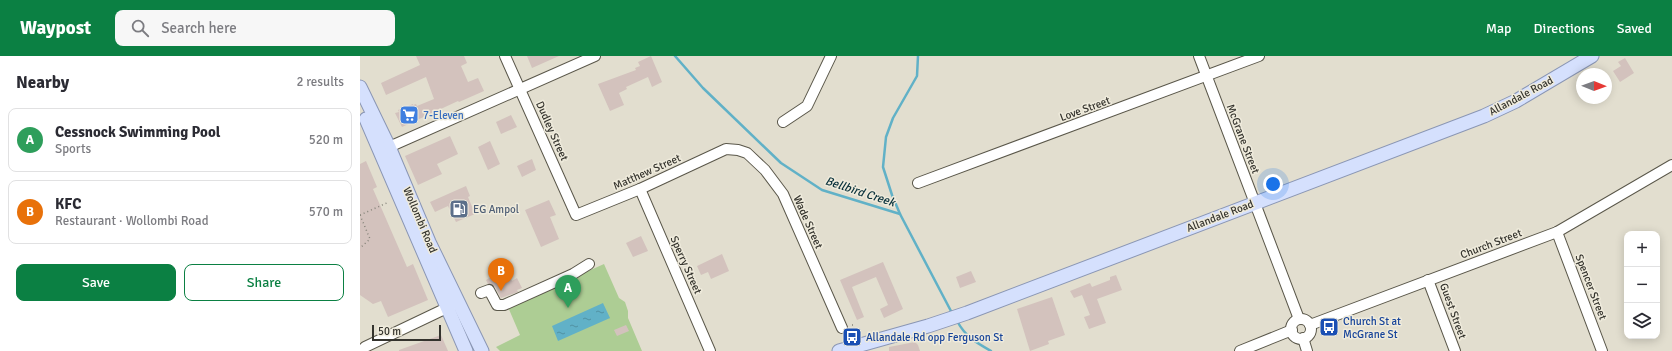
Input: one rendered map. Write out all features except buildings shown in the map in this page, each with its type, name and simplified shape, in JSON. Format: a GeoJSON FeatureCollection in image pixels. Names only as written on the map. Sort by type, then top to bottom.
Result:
{"type":"FeatureCollection","features":[{"type":"Feature","properties":{"kind":"main road","name":"Allandale Road"},"geometry":{"type":"LineString","coordinates":[[839,351],[967,313],[1484,116],[1516,101],[1592,56]]}},
{"type":"Feature","properties":{"kind":"main road","name":"Wollombi Road"},"geometry":{"type":"LineString","coordinates":[[360,87],[389,147],[429,242],[452,305],[466,351]]}},
{"type":"Feature","properties":{"kind":"main road","name":"Wollombi Road"},"geometry":{"type":"LineString","coordinates":[[360,105],[388,171],[452,305],[472,329],[482,351]]}},
{"type":"Feature","properties":{"kind":"main road"},"geometry":{"type":"LineString","coordinates":[[371,130],[381,143],[389,147],[386,155],[388,171]]}},
{"type":"Feature","properties":{"kind":"main road"},"geometry":{"type":"LineString","coordinates":[[472,329],[488,351]]}},
{"type":"Feature","properties":{"kind":"street","name":"Dudley Street"},"geometry":{"type":"LineString","coordinates":[[505,56],[576,215]]}},
{"type":"Feature","properties":{"kind":"street"},"geometry":{"type":"LineString","coordinates":[[389,147],[595,56]]}},
{"type":"Feature","properties":{"kind":"street"},"geometry":{"type":"LineString","coordinates":[[783,122],[808,106],[831,56]]}},
{"type":"Feature","properties":{"kind":"street","name":"McGrane Street"},"geometry":{"type":"LineString","coordinates":[[1199,56],[1254,203],[1300,319]]}},
{"type":"Feature","properties":{"kind":"street","name":"Love Street"},"geometry":{"type":"LineString","coordinates":[[918,183],[1207,77],[1259,56]]}},
{"type":"Feature","properties":{"kind":"street","name":"Matthew Street"},"geometry":{"type":"LineString","coordinates":[[576,215],[640,189],[726,149]]}},
{"type":"Feature","properties":{"kind":"street","name":"Wade Street"},"geometry":{"type":"LineString","coordinates":[[726,149],[738,150],[747,153],[765,170],[783,194],[842,328]]}},
{"type":"Feature","properties":{"kind":"street","name":"Church Street"},"geometry":{"type":"LineString","coordinates":[[1310,325],[1557,232],[1672,166]]}},
{"type":"Feature","properties":{"kind":"street","name":"Sperry Street"},"geometry":{"type":"LineString","coordinates":[[640,189],[710,351]]}},
{"type":"Feature","properties":{"kind":"street","name":"Spencer Street"},"geometry":{"type":"LineString","coordinates":[[1557,232],[1602,351]]}},
{"type":"Feature","properties":{"kind":"street"},"geometry":{"type":"LineString","coordinates":[[481,293],[489,290],[497,306],[504,306],[561,280],[589,264]]}},
{"type":"Feature","properties":{"kind":"street","name":"Guest Street"},"geometry":{"type":"LineString","coordinates":[[1428,280],[1455,351]]}},
{"type":"Feature","properties":{"kind":"street"},"geometry":{"type":"LineString","coordinates":[[360,351],[365,347],[452,305]]}},
{"type":"Feature","properties":{"kind":"street"},"geometry":{"type":"LineString","coordinates":[[1300,319],[1306,320],[1310,325],[1310,333],[1303,338],[1297,337],[1292,330],[1293,323],[1300,319]]}},
{"type":"Feature","properties":{"kind":"street"},"geometry":{"type":"LineString","coordinates":[[1240,351],[1292,330]]}},
{"type":"Feature","properties":{"kind":"street"},"geometry":{"type":"LineString","coordinates":[[1303,338],[1307,351]]}},
{"type":"Feature","properties":{"kind":"path"},"geometry":{"type":"LineString","coordinates":[[360,248],[370,239],[360,215],[389,202]]}},
{"type":"Feature","properties":{"kind":"green space"},"geometry":{"type":"Polygon","coordinates":[[[604,264],[619,298],[625,302],[628,311],[628,318],[642,351],[500,351],[496,347],[520,335],[508,307],[604,264]]]}},
{"type":"Feature","properties":{"kind":"water"},"geometry":{"type":"Polygon","coordinates":[[[603,303],[610,318],[558,341],[552,326],[603,303]]]}},
{"type":"Feature","properties":{"kind":"waterway","name":"Bellbird Creek"},"geometry":{"type":"LineString","coordinates":[[675,56],[703,88],[781,163],[822,190],[900,214],[952,313]]}},
{"type":"Feature","properties":{"kind":"waterway"},"geometry":{"type":"LineString","coordinates":[[900,214],[883,167],[886,137],[893,118],[917,76],[918,56]]}},
{"type":"Feature","properties":{"kind":"waterway","name":"Bellbird Creek"},"geometry":{"type":"LineString","coordinates":[[957,321],[971,339],[991,351]]}},
{"type":"Feature","properties":{"kind":"place","name":"7-Eleven"},"geometry":{"type":"Point","coordinates":[409,115]}},
{"type":"Feature","properties":{"kind":"place","name":"EG Ampol"},"geometry":{"type":"Point","coordinates":[459,209]}},
{"type":"Feature","properties":{"kind":"place","name":"KFC"},"geometry":{"type":"Point","coordinates":[501,291]}},
{"type":"Feature","properties":{"kind":"place","name":"Cessnock Swimming Pool"},"geometry":{"type":"Point","coordinates":[568,308]}},
{"type":"Feature","properties":{"kind":"place","name":"Church St at McGrane St"},"geometry":{"type":"Point","coordinates":[1329,327]}},
{"type":"Feature","properties":{"kind":"place","name":"Allandale Rd opp Ferguson St"},"geometry":{"type":"Point","coordinates":[852,337]}}]}
